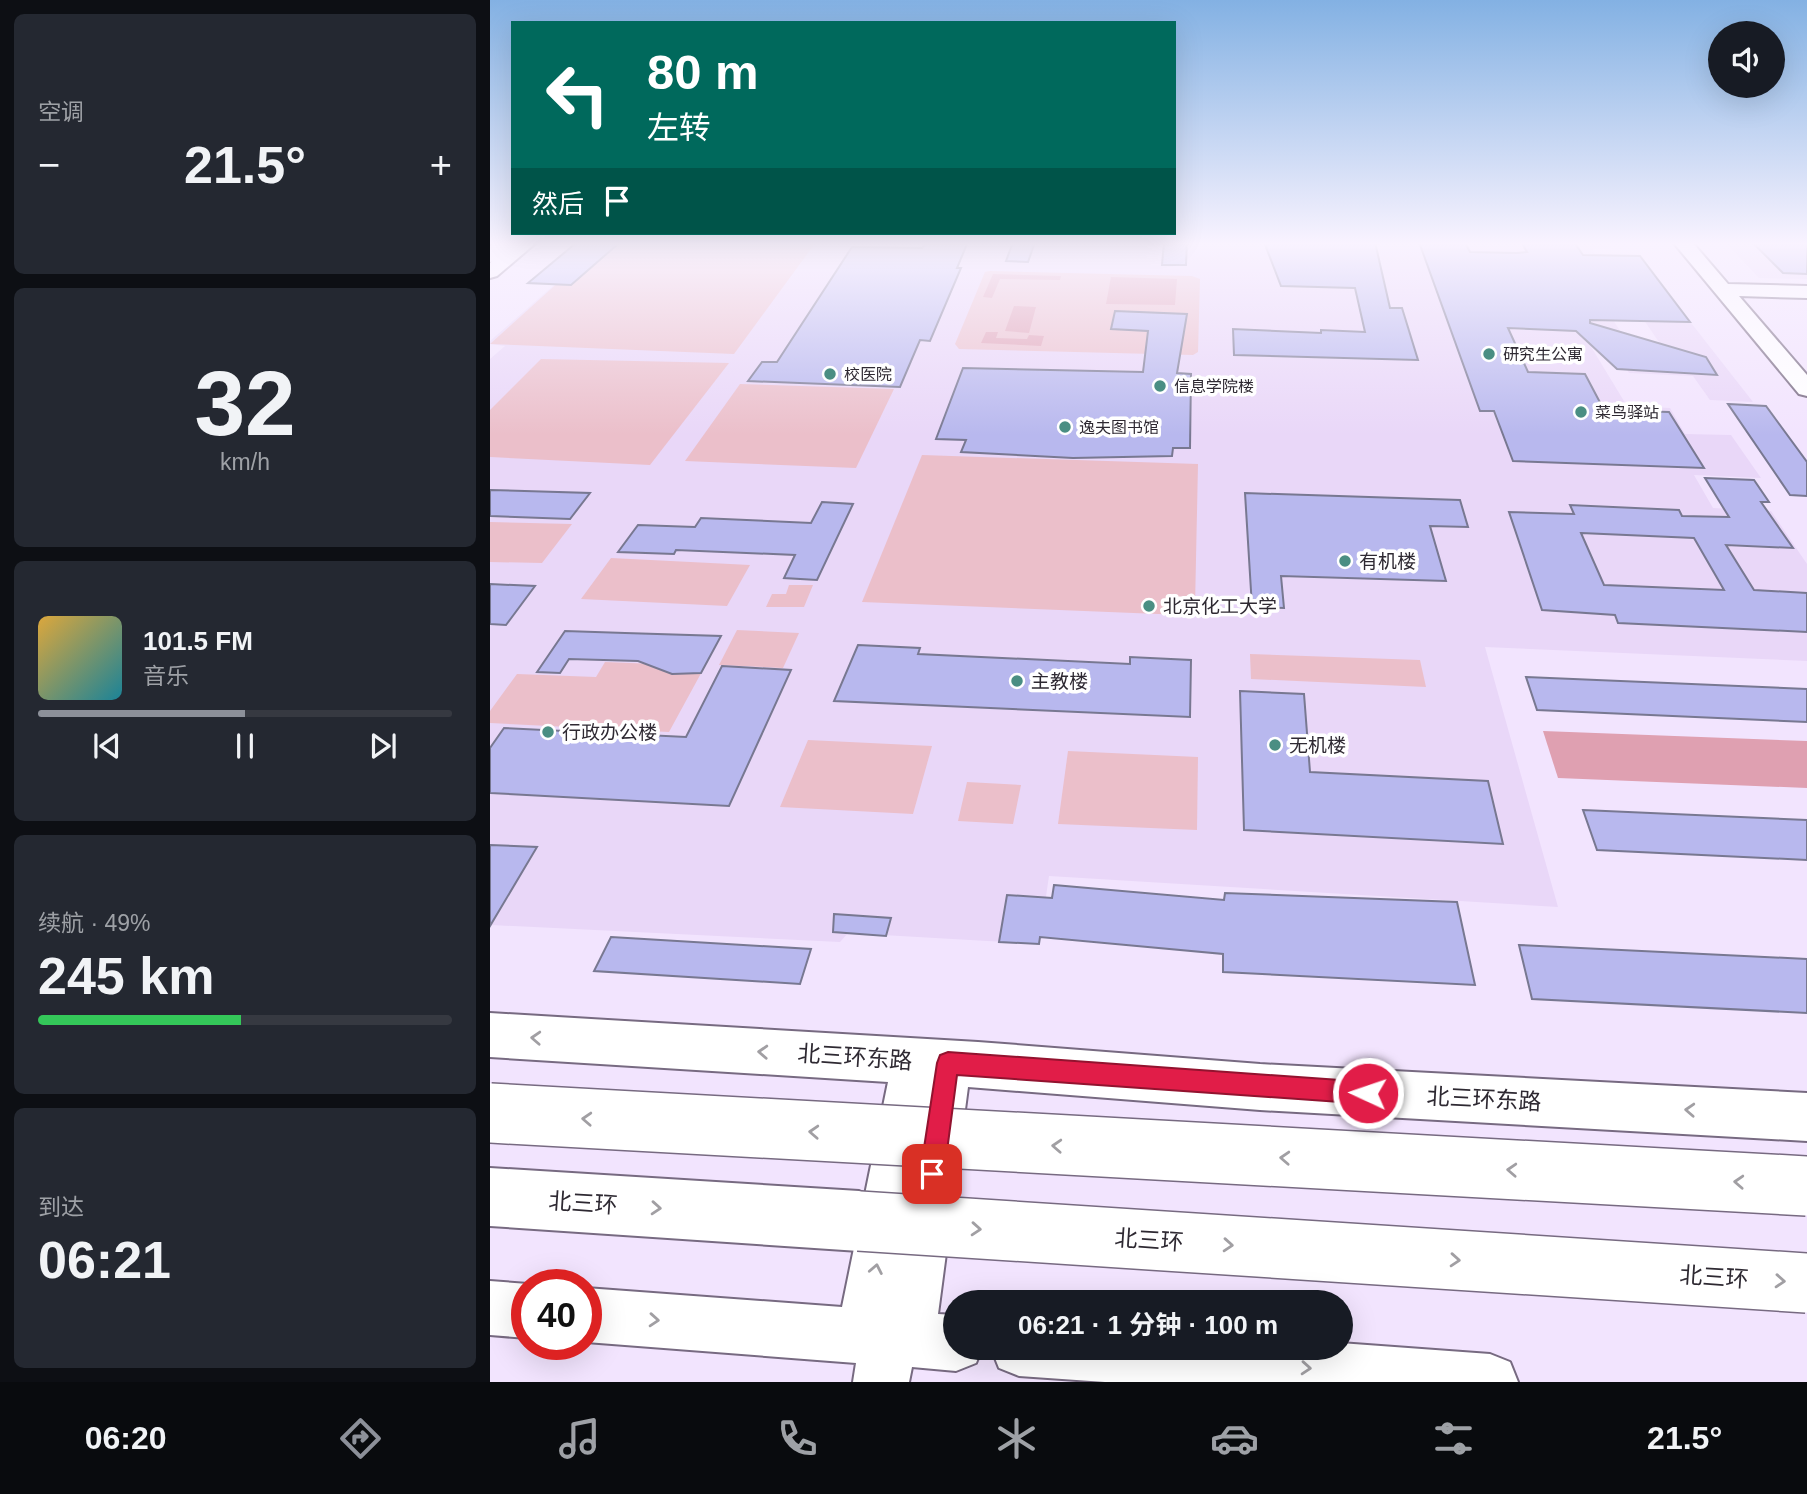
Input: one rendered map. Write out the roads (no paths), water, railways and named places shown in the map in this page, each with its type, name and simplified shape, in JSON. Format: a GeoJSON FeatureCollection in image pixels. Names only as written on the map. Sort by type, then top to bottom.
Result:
{"type":"FeatureCollection","features":[{"type":"Feature","properties":{"kind":"main road"},"geometry":{"type":"LineString","coordinates":[[490,1113],[1807,1186]]}},
{"type":"Feature","properties":{"kind":"main road","name":"北三环"},"geometry":{"type":"LineString","coordinates":[[490,1197],[1807,1283]]}},
{"type":"Feature","properties":{"kind":"street"},"geometry":{"type":"LineString","coordinates":[[1738,306],[1807,388]]}},
{"type":"Feature","properties":{"kind":"street","name":"北三环东路"},"geometry":{"type":"LineString","coordinates":[[490,1035],[931,1062],[1260,1087],[1807,1117]]}},
{"type":"Feature","properties":{"kind":"street"},"geometry":{"type":"LineString","coordinates":[[602,1317],[899,1348],[931,1062]]}},
{"type":"Feature","properties":{"kind":"street"},"geometry":{"type":"LineString","coordinates":[[490,1308],[511,1310]]}},
{"type":"Feature","properties":{"kind":"street"},"geometry":{"type":"LineString","coordinates":[[1162,1360],[1365,1377],[1490,1382]]}},
{"type":"Feature","properties":{"kind":"place","name":"研究生公寓"},"geometry":{"type":"Point","coordinates":[1489,354]}},
{"type":"Feature","properties":{"kind":"place","name":"校医院"},"geometry":{"type":"Point","coordinates":[830,374]}},
{"type":"Feature","properties":{"kind":"place","name":"信息学院楼"},"geometry":{"type":"Point","coordinates":[1160,386]}},
{"type":"Feature","properties":{"kind":"place","name":"菜鸟驿站"},"geometry":{"type":"Point","coordinates":[1581,412]}},
{"type":"Feature","properties":{"kind":"place","name":"逸夫图书馆"},"geometry":{"type":"Point","coordinates":[1065,427]}},
{"type":"Feature","properties":{"kind":"place","name":"有机楼"},"geometry":{"type":"Point","coordinates":[1345,561]}},
{"type":"Feature","properties":{"kind":"place","name":"北京化工大学"},"geometry":{"type":"Point","coordinates":[1149,606]}},
{"type":"Feature","properties":{"kind":"place","name":"主教楼"},"geometry":{"type":"Point","coordinates":[1017,681]}},
{"type":"Feature","properties":{"kind":"place","name":"行政办公楼"},"geometry":{"type":"Point","coordinates":[548,732]}},
{"type":"Feature","properties":{"kind":"place","name":"无机楼"},"geometry":{"type":"Point","coordinates":[1275,745]}}]}
